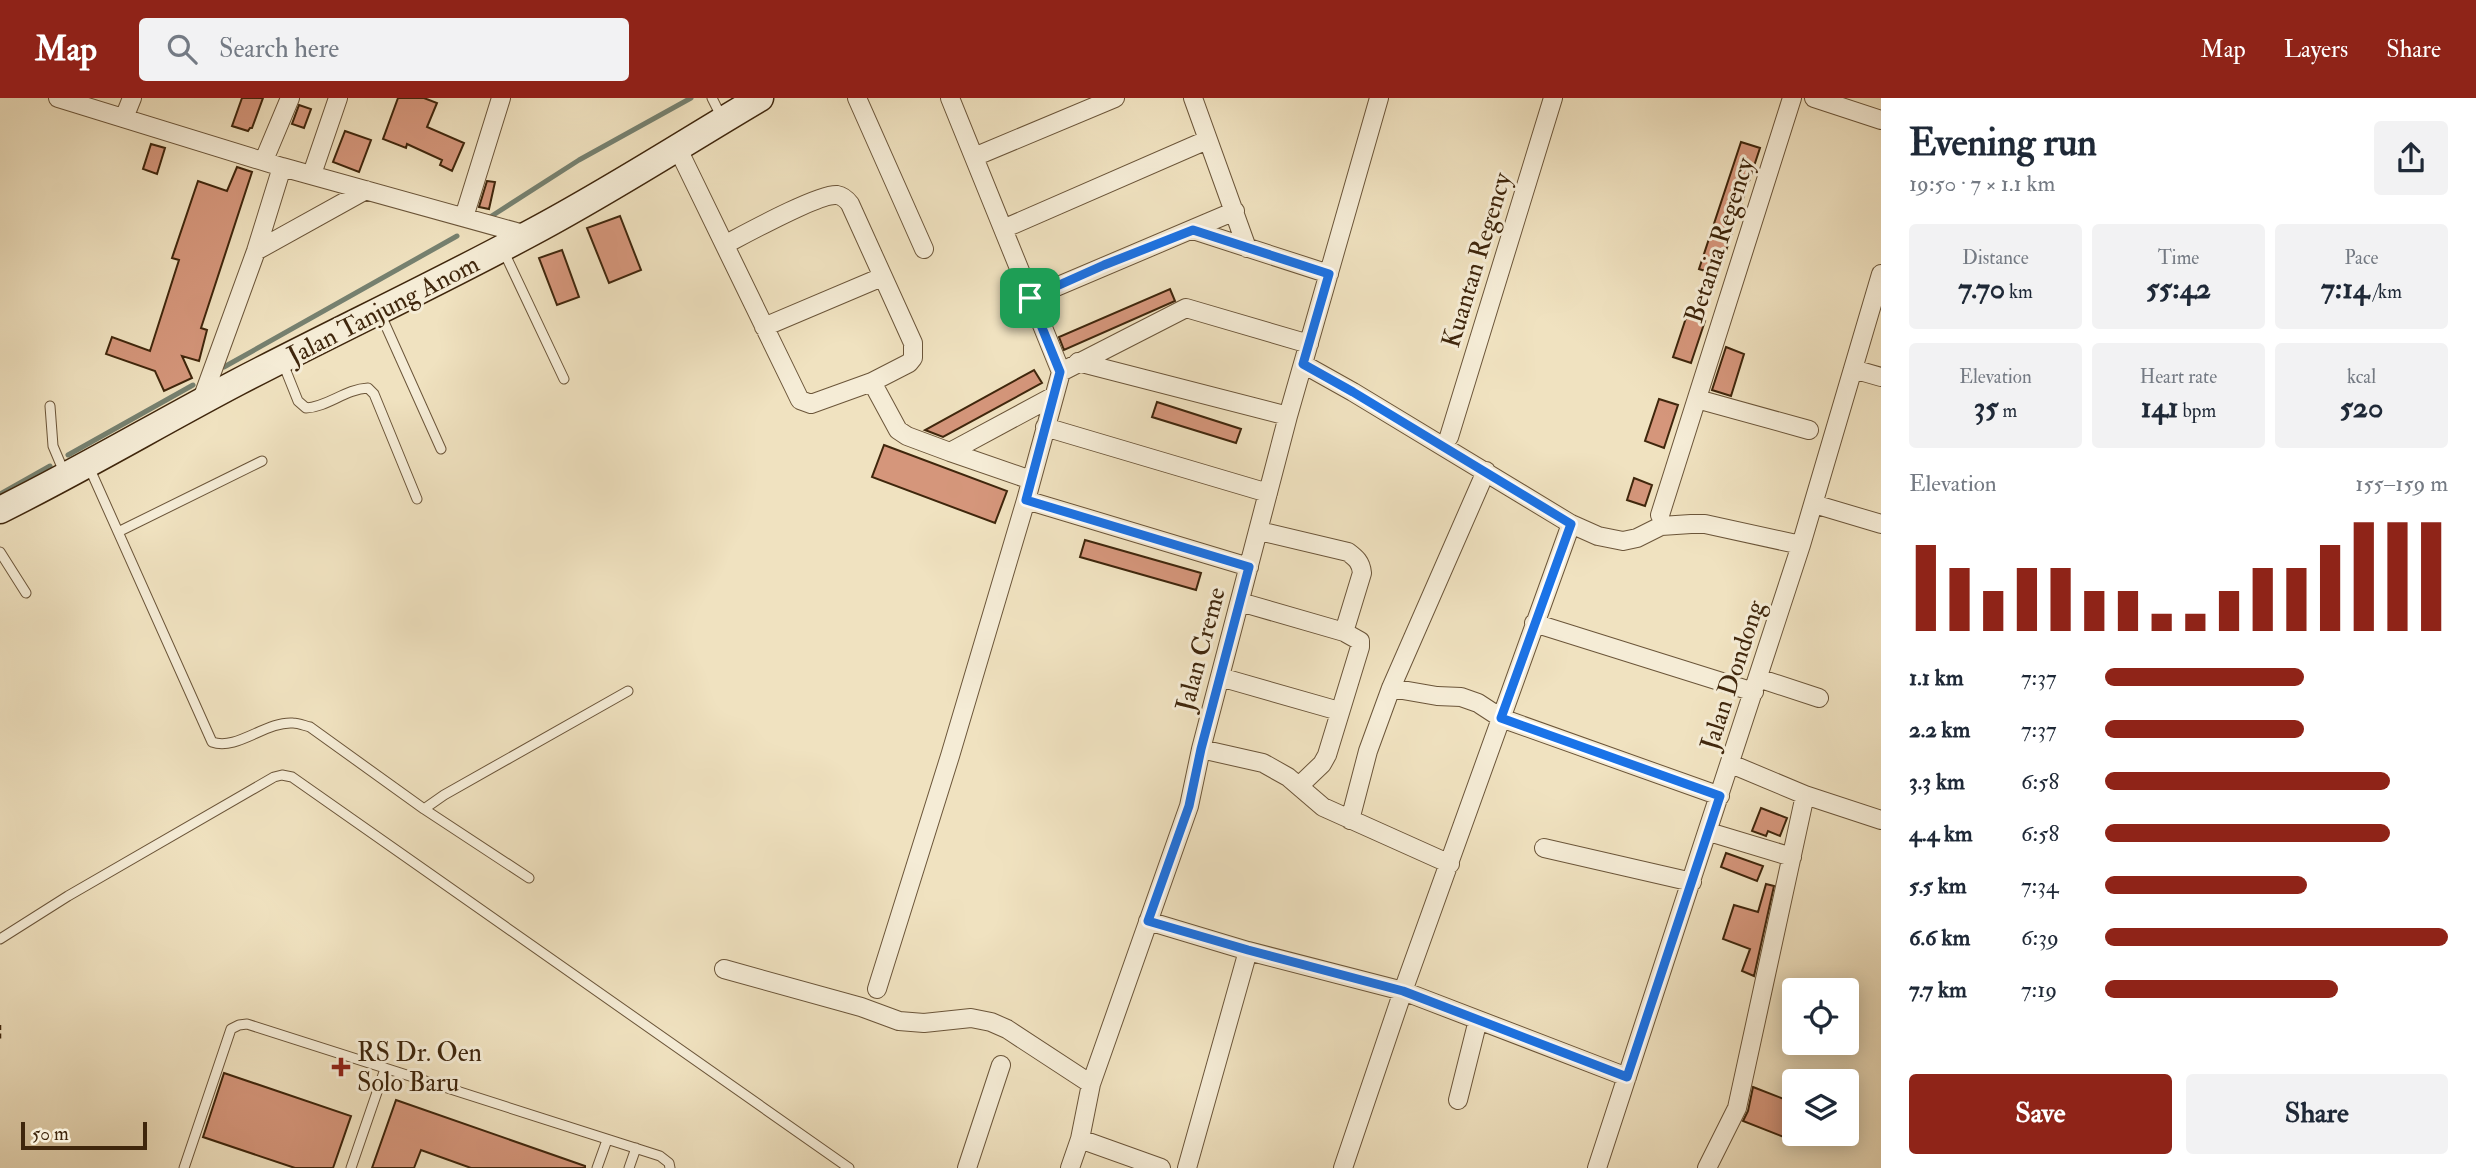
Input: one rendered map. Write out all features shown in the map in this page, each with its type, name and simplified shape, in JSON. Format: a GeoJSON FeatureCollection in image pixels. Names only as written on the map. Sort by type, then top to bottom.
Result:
{"type":"FeatureCollection","features":[{"type":"Feature","properties":{"kind":"main road","name":"Jalan Tanjung Anom"},"geometry":{"type":"LineString","coordinates":[[0,510],[281,360],[527,235],[678,149],[717,109],[760,98]]}},
{"type":"Feature","properties":{"kind":"street"},"geometry":{"type":"LineString","coordinates":[[124,118],[132,98]]}},
{"type":"Feature","properties":{"kind":"street"},"geometry":{"type":"LineString","coordinates":[[264,160],[290,98]]}},
{"type":"Feature","properties":{"kind":"street"},"geometry":{"type":"LineString","coordinates":[[312,174],[338,98]]}},
{"type":"Feature","properties":{"kind":"street"},"geometry":{"type":"LineString","coordinates":[[464,217],[501,98]]}},
{"type":"Feature","properties":{"kind":"street"},"geometry":{"type":"LineString","coordinates":[[857,98],[924,249]]}},
{"type":"Feature","properties":{"kind":"street"},"geometry":{"type":"LineString","coordinates":[[877,989],[1026,500],[1060,372],[950,98]]}},
{"type":"Feature","properties":{"kind":"street"},"geometry":{"type":"LineString","coordinates":[[974,157],[1115,98]]}},
{"type":"Feature","properties":{"kind":"street"},"geometry":{"type":"LineString","coordinates":[[1193,98],[1247,248]]}},
{"type":"Feature","properties":{"kind":"street","name":"Jalan Creme"},"geometry":{"type":"LineString","coordinates":[[1070,1168],[1080,1139],[1091,1084],[1189,806],[1201,749],[1288,416],[1379,98]]}},
{"type":"Feature","properties":{"kind":"street","name":"Kuantan Regency"},"geometry":{"type":"LineString","coordinates":[[1449,437],[1553,98]]}},
{"type":"Feature","properties":{"kind":"street","name":"Betania Regency"},"geometry":{"type":"LineString","coordinates":[[1660,515],[1792,98]]}},
{"type":"Feature","properties":{"kind":"street"},"geometry":{"type":"LineString","coordinates":[[1814,98],[1880,115]]}},
{"type":"Feature","properties":{"kind":"street"},"geometry":{"type":"LineString","coordinates":[[66,99],[282,167],[527,235]]}},
{"type":"Feature","properties":{"kind":"street"},"geometry":{"type":"LineString","coordinates":[[1003,229],[1207,140]]}},
{"type":"Feature","properties":{"kind":"street"},"geometry":{"type":"LineString","coordinates":[[678,149],[797,395],[805,403],[811,404],[872,382],[909,363],[915,351],[913,343],[850,204],[839,195],[828,196],[781,216],[726,244]]}},
{"type":"Feature","properties":{"kind":"street"},"geometry":{"type":"LineString","coordinates":[[201,402],[256,251],[282,167]]}},
{"type":"Feature","properties":{"kind":"street"},"geometry":{"type":"LineString","coordinates":[[256,251],[366,190]]}},
{"type":"Feature","properties":{"kind":"street"},"geometry":{"type":"LineString","coordinates":[[1030,298],[1235,211]]}},
{"type":"Feature","properties":{"kind":"street"},"geometry":{"type":"LineString","coordinates":[[1193,230],[1329,274]]}},
{"type":"Feature","properties":{"kind":"street","name":"Jalan Dondong"},"geometry":{"type":"LineString","coordinates":[[1597,1168],[1801,545],[1881,274]]}},
{"type":"Feature","properties":{"kind":"street"},"geometry":{"type":"LineString","coordinates":[[764,327],[881,277]]}},
{"type":"Feature","properties":{"kind":"street"},"geometry":{"type":"LineString","coordinates":[[1060,372],[1186,309],[1309,344]]}},
{"type":"Feature","properties":{"kind":"street"},"geometry":{"type":"LineString","coordinates":[[1078,362],[1288,416]]}},
{"type":"Feature","properties":{"kind":"street"},"geometry":{"type":"LineString","coordinates":[[1303,364],[1571,524],[1598,536],[1623,541],[1637,538],[1661,526],[1705,524],[1801,545]]}},
{"type":"Feature","properties":{"kind":"street"},"geometry":{"type":"LineString","coordinates":[[1853,369],[1881,377]]}},
{"type":"Feature","properties":{"kind":"street"},"geometry":{"type":"LineString","coordinates":[[872,382],[898,430],[906,436],[1031,480]]}},
{"type":"Feature","properties":{"kind":"street"},"geometry":{"type":"LineString","coordinates":[[950,452],[1054,396]]}},
{"type":"Feature","properties":{"kind":"street"},"geometry":{"type":"LineString","coordinates":[[1697,399],[1809,430]]}},
{"type":"Feature","properties":{"kind":"street"},"geometry":{"type":"LineString","coordinates":[[1045,427],[1268,493]]}},
{"type":"Feature","properties":{"kind":"street"},"geometry":{"type":"LineString","coordinates":[[1350,820],[1368,751],[1391,688],[1486,471]]}},
{"type":"Feature","properties":{"kind":"street"},"geometry":{"type":"LineString","coordinates":[[1026,500],[1249,567]]}},
{"type":"Feature","properties":{"kind":"street"},"geometry":{"type":"LineString","coordinates":[[1814,504],[1881,524]]}},
{"type":"Feature","properties":{"kind":"street"},"geometry":{"type":"LineString","coordinates":[[1343,1168],[1403,991],[1571,524]]}},
{"type":"Feature","properties":{"kind":"street"},"geometry":{"type":"LineString","coordinates":[[1259,531],[1348,552],[1356,558],[1362,573],[1344,632]]}},
{"type":"Feature","properties":{"kind":"street"},"geometry":{"type":"LineString","coordinates":[[1240,602],[1344,632],[1356,637],[1361,644],[1327,755],[1322,764],[1299,786]]}},
{"type":"Feature","properties":{"kind":"street"},"geometry":{"type":"LineString","coordinates":[[1534,623],[1756,685],[1819,698]]}},
{"type":"Feature","properties":{"kind":"street"},"geometry":{"type":"LineString","coordinates":[[1220,677],[1339,711]]}},
{"type":"Feature","properties":{"kind":"street"},"geometry":{"type":"LineString","coordinates":[[1391,688],[1461,697],[1478,703],[1501,718],[1720,796]]}},
{"type":"Feature","properties":{"kind":"street"},"geometry":{"type":"LineString","coordinates":[[1201,749],[1263,763],[1299,786],[1323,807],[1450,864]]}},
{"type":"Feature","properties":{"kind":"street"},"geometry":{"type":"LineString","coordinates":[[1731,764],[1805,795],[1881,820]]}},
{"type":"Feature","properties":{"kind":"street"},"geometry":{"type":"LineString","coordinates":[[1707,1168],[1737,1108],[1805,795]]}},
{"type":"Feature","properties":{"kind":"street"},"geometry":{"type":"LineString","coordinates":[[1709,832],[1792,857]]}},
{"type":"Feature","properties":{"kind":"street"},"geometry":{"type":"LineString","coordinates":[[1544,848],[1692,882]]}},
{"type":"Feature","properties":{"kind":"street"},"geometry":{"type":"LineString","coordinates":[[1148,921],[1403,991],[1627,1077]]}},
{"type":"Feature","properties":{"kind":"street"},"geometry":{"type":"LineString","coordinates":[[1187,1168],[1248,950]]}},
{"type":"Feature","properties":{"kind":"street"},"geometry":{"type":"LineString","coordinates":[[724,970],[861,1007],[899,1021],[924,1023],[971,1018],[992,1022],[1091,1084]]}},
{"type":"Feature","properties":{"kind":"street"},"geometry":{"type":"LineString","coordinates":[[1458,1100],[1478,1020]]}},
{"type":"Feature","properties":{"kind":"street"},"geometry":{"type":"LineString","coordinates":[[967,1168],[1001,1065]]}},
{"type":"Feature","properties":{"kind":"street"},"geometry":{"type":"LineString","coordinates":[[1080,1139],[1161,1168]]}},
{"type":"Feature","properties":{"kind":"lane"},"geometry":{"type":"LineString","coordinates":[[502,248],[564,379]]}},
{"type":"Feature","properties":{"kind":"lane"},"geometry":{"type":"LineString","coordinates":[[380,312],[440,449]]}},
{"type":"Feature","properties":{"kind":"lane"},"geometry":{"type":"LineString","coordinates":[[281,360],[298,401],[306,408],[315,408],[356,389],[368,388],[374,394],[418,499]]}},
{"type":"Feature","properties":{"kind":"lane"},"geometry":{"type":"LineString","coordinates":[[50,406],[53,446],[77,471],[118,532],[212,742],[219,745],[228,744],[269,727],[293,722],[310,727],[424,809],[529,878]]}},
{"type":"Feature","properties":{"kind":"lane"},"geometry":{"type":"LineString","coordinates":[[118,532],[262,461]]}},
{"type":"Feature","properties":{"kind":"lane"},"geometry":{"type":"LineString","coordinates":[[0,552],[26,593]]}},
{"type":"Feature","properties":{"kind":"lane"},"geometry":{"type":"LineString","coordinates":[[424,809],[444,795],[628,691]]}},
{"type":"Feature","properties":{"kind":"lane"},"geometry":{"type":"LineString","coordinates":[[0,939],[68,896],[274,777],[282,775],[292,778],[849,1168]]}},
{"type":"Feature","properties":{"kind":"lane"},"geometry":{"type":"LineString","coordinates":[[184,1168],[231,1029],[239,1024],[255,1026],[660,1156],[669,1163],[670,1168]]}},
{"type":"Feature","properties":{"kind":"lane"},"geometry":{"type":"LineString","coordinates":[[351,1168],[385,1069]]}},
{"type":"Feature","properties":{"kind":"lane"},"geometry":{"type":"LineString","coordinates":[[597,1168],[607,1140]]}},
{"type":"Feature","properties":{"kind":"lane"},"geometry":{"type":"LineString","coordinates":[[629,1168],[636,1148]]}},
{"type":"Feature","properties":{"kind":"path"},"geometry":{"type":"LineString","coordinates":[[0,1025],[0,1042]]}},
{"type":"Feature","properties":{"kind":"building"},"geometry":{"type":"Polygon","coordinates":[[[242,98],[263,98],[252,128],[248,131],[232,126],[242,98]]]}},
{"type":"Feature","properties":{"kind":"building"},"geometry":{"type":"Polygon","coordinates":[[[398,98],[424,98],[437,103],[427,127],[464,143],[452,171],[440,165],[442,160],[407,144],[406,148],[383,139],[398,98]]]}},
{"type":"Feature","properties":{"kind":"building"},"geometry":{"type":"Polygon","coordinates":[[[299,105],[311,109],[304,128],[292,124],[299,105]]]}},
{"type":"Feature","properties":{"kind":"building"},"geometry":{"type":"Polygon","coordinates":[[[345,131],[371,140],[359,172],[333,162],[345,131]]]}},
{"type":"Feature","properties":{"kind":"building"},"geometry":{"type":"Polygon","coordinates":[[[1741,142],[1760,148],[1718,275],[1699,269],[1741,142]]]}},
{"type":"Feature","properties":{"kind":"building"},"geometry":{"type":"Polygon","coordinates":[[[151,144],[165,148],[157,174],[143,169],[151,144]]]}},
{"type":"Feature","properties":{"kind":"building"},"geometry":{"type":"Polygon","coordinates":[[[237,167],[252,172],[201,328],[207,330],[199,361],[182,356],[192,378],[164,391],[155,371],[106,354],[112,337],[150,351],[179,260],[172,258],[198,181],[227,191],[237,167]]]}},
{"type":"Feature","properties":{"kind":"building"},"geometry":{"type":"Polygon","coordinates":[[[487,181],[495,182],[489,209],[479,207],[487,181]]]}},
{"type":"Feature","properties":{"kind":"building"},"geometry":{"type":"Polygon","coordinates":[[[620,216],[641,270],[609,283],[587,228],[620,216]]]}},
{"type":"Feature","properties":{"kind":"building"},"geometry":{"type":"Polygon","coordinates":[[[562,250],[579,297],[557,305],[539,258],[562,250]]]}},
{"type":"Feature","properties":{"kind":"building"},"geometry":{"type":"Polygon","coordinates":[[[1170,289],[1175,301],[1064,350],[1059,337],[1170,289]]]}},
{"type":"Feature","properties":{"kind":"building"},"geometry":{"type":"Polygon","coordinates":[[[1687,315],[1705,321],[1691,363],[1673,357],[1687,315]]]}},
{"type":"Feature","properties":{"kind":"building"},"geometry":{"type":"Polygon","coordinates":[[[1726,347],[1744,354],[1731,396],[1712,390],[1726,347]]]}},
{"type":"Feature","properties":{"kind":"building"},"geometry":{"type":"Polygon","coordinates":[[[1034,370],[1042,383],[943,437],[925,430],[1034,370]]]}},
{"type":"Feature","properties":{"kind":"building"},"geometry":{"type":"Polygon","coordinates":[[[1659,399],[1678,405],[1664,448],[1645,441],[1659,399]]]}},
{"type":"Feature","properties":{"kind":"building"},"geometry":{"type":"Polygon","coordinates":[[[1157,402],[1241,429],[1236,443],[1152,417],[1157,402]]]}},
{"type":"Feature","properties":{"kind":"building"},"geometry":{"type":"Polygon","coordinates":[[[884,445],[1007,491],[995,523],[872,477],[884,445]]]}},
{"type":"Feature","properties":{"kind":"building"},"geometry":{"type":"Polygon","coordinates":[[[1634,478],[1652,485],[1645,506],[1627,500],[1634,478]]]}},
{"type":"Feature","properties":{"kind":"building"},"geometry":{"type":"Polygon","coordinates":[[[1085,540],[1201,573],[1196,590],[1080,557],[1085,540]]]}},
{"type":"Feature","properties":{"kind":"building"},"geometry":{"type":"Polygon","coordinates":[[[1761,808],[1787,818],[1780,836],[1768,831],[1766,836],[1752,831],[1761,808]]]}},
{"type":"Feature","properties":{"kind":"building"},"geometry":{"type":"Polygon","coordinates":[[[1726,853],[1763,866],[1757,881],[1721,867],[1726,853]]]}},
{"type":"Feature","properties":{"kind":"building"},"geometry":{"type":"Polygon","coordinates":[[[1766,884],[1774,886],[1754,976],[1742,971],[1750,949],[1723,939],[1734,905],[1758,912],[1766,884]]]}},
{"type":"Feature","properties":{"kind":"building"},"geometry":{"type":"Polygon","coordinates":[[[224,1073],[351,1116],[333,1168],[295,1168],[203,1137],[224,1073]]]}},
{"type":"Feature","properties":{"kind":"building"},"geometry":{"type":"Polygon","coordinates":[[[1753,1087],[1782,1098],[1782,1136],[1743,1121],[1753,1087]]]}},
{"type":"Feature","properties":{"kind":"building"},"geometry":{"type":"Polygon","coordinates":[[[396,1100],[585,1168],[471,1168],[421,1150],[414,1168],[372,1168],[396,1100]]]}},
{"type":"Feature","properties":{"kind":"waterway"},"geometry":{"type":"LineString","coordinates":[[487,219],[579,160],[691,98]]}},
{"type":"Feature","properties":{"kind":"waterway"},"geometry":{"type":"LineString","coordinates":[[224,367],[457,236]]}},
{"type":"Feature","properties":{"kind":"waterway"},"geometry":{"type":"LineString","coordinates":[[68,455],[193,385]]}},
{"type":"Feature","properties":{"kind":"waterway"},"geometry":{"type":"LineString","coordinates":[[0,494],[50,466]]}},
{"type":"Feature","properties":{"kind":"place","name":"RS Dr. Oen Solo Baru"},"geometry":{"type":"Point","coordinates":[341,1067]}},
{"type":"Feature","properties":{"kind":"route"},"geometry":{"type":"LineString","coordinates":[[1193,230],[1329,274],[1303,364],[1571,524],[1501,718],[1720,796],[1627,1077],[1403,991],[1148,921],[1189,806],[1201,749],[1249,567],[1026,500],[1060,372],[1030,298],[1193,230]]}}]}
